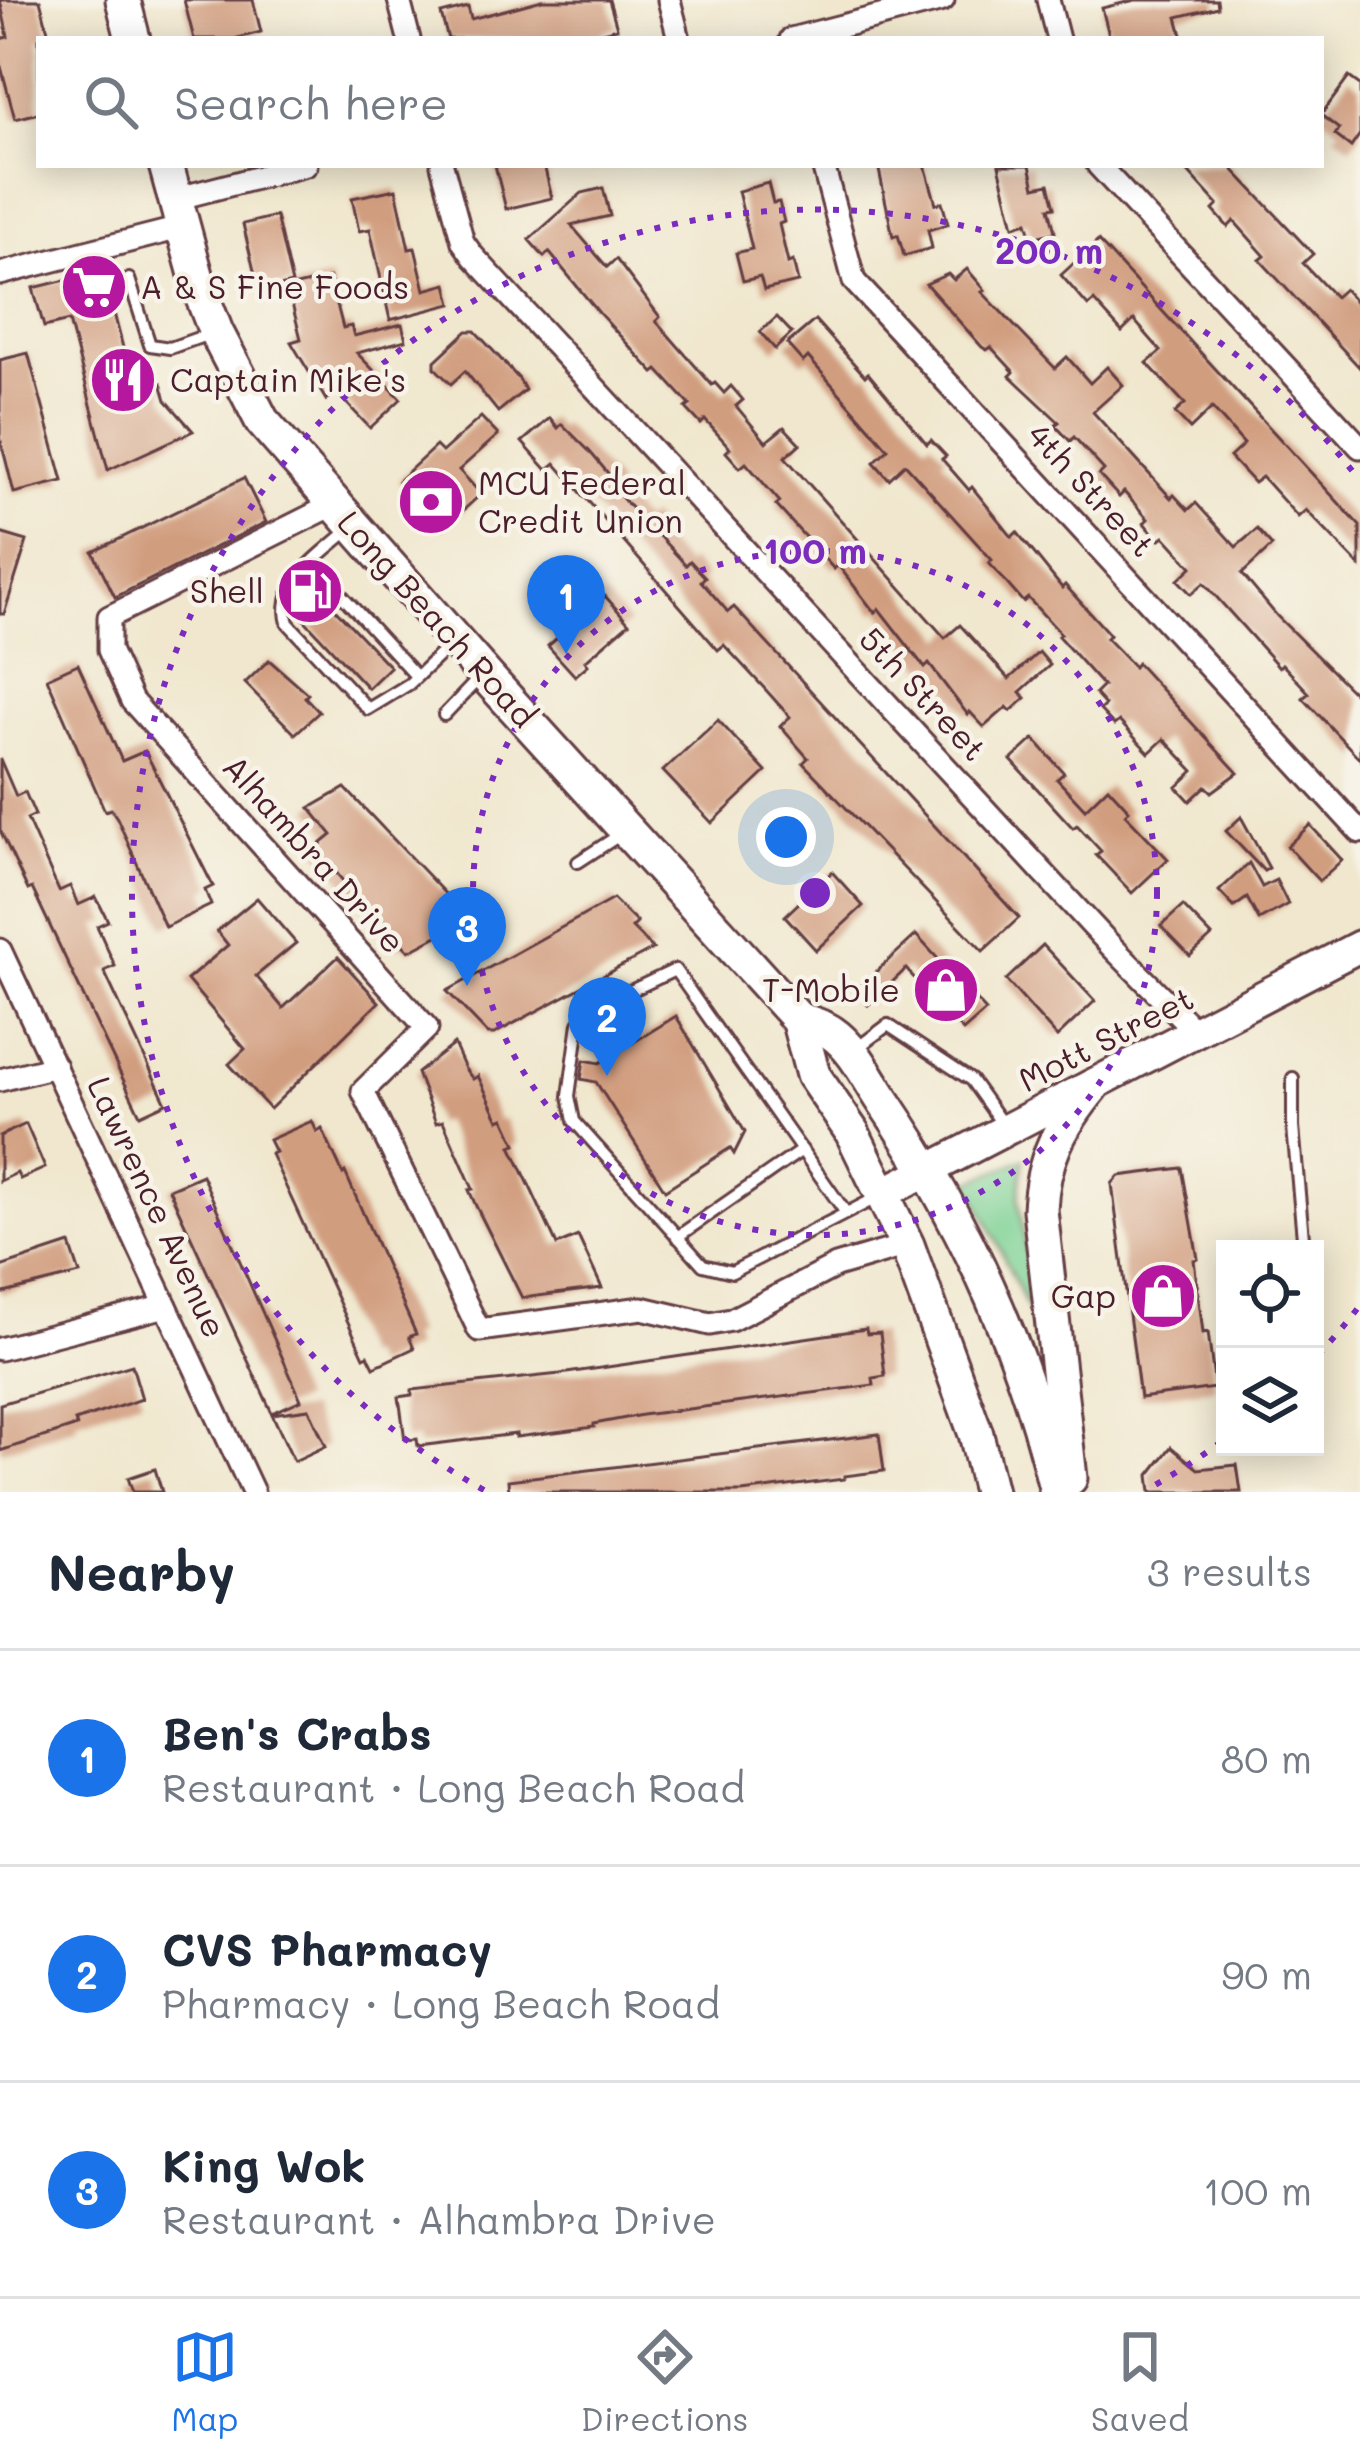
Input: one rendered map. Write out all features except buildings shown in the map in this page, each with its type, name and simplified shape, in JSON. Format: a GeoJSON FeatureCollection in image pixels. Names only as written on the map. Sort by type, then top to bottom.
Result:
{"type":"FeatureCollection","features":[{"type":"Feature","properties":{"kind":"main road"},"geometry":{"type":"LineString","coordinates":[[123,0],[132,36]]}},
{"type":"Feature","properties":{"kind":"main road","name":"Long Beach Road"},"geometry":{"type":"LineString","coordinates":[[167,168],[216,332],[262,421],[798,1019],[832,1033],[850,1053],[929,1170],[982,1274],[1015,1355],[1057,1492]]}},
{"type":"Feature","properties":{"kind":"main road","name":"Mott Street"},"geometry":{"type":"LineString","coordinates":[[884,1193],[1360,946]]}},
{"type":"Feature","properties":{"kind":"main road","name":"Long Beach Road"},"geometry":{"type":"LineString","coordinates":[[798,1019],[813,1075],[852,1132],[907,1244],[969,1412],[990,1492]]}},
{"type":"Feature","properties":{"kind":"main road"},"geometry":{"type":"LineString","coordinates":[[1071,1492],[1041,1184],[1051,1147],[1092,1087]]}},
{"type":"Feature","properties":{"kind":"street"},"geometry":{"type":"LineString","coordinates":[[399,0],[409,36]]}},
{"type":"Feature","properties":{"kind":"street"},"geometry":{"type":"LineString","coordinates":[[668,0],[678,36]]}},
{"type":"Feature","properties":{"kind":"street"},"geometry":{"type":"LineString","coordinates":[[802,36],[939,0]]}},
{"type":"Feature","properties":{"kind":"street"},"geometry":{"type":"LineString","coordinates":[[1048,0],[1057,36]]}},
{"type":"Feature","properties":{"kind":"street"},"geometry":{"type":"LineString","coordinates":[[0,274],[299,168]]}},
{"type":"Feature","properties":{"kind":"street","name":"5th Street"},"geometry":{"type":"LineString","coordinates":[[443,168],[463,242],[473,256],[1197,1034]]}},
{"type":"Feature","properties":{"kind":"street","name":"4th Street"},"geometry":{"type":"LineString","coordinates":[[824,168],[854,281],[1360,832]]}},
{"type":"Feature","properties":{"kind":"street"},"geometry":{"type":"LineString","coordinates":[[1102,168],[1360,447]]}},
{"type":"Feature","properties":{"kind":"street","name":"Alhambra Drive"},"geometry":{"type":"LineString","coordinates":[[344,515],[109,617],[109,650],[132,701],[427,1028],[363,1090],[479,1330],[642,1308],[710,1324],[731,1320],[836,1267],[907,1244]]}},
{"type":"Feature","properties":{"kind":"street","name":"Lawrence Avenue"},"geometry":{"type":"LineString","coordinates":[[0,950],[253,1492]]}},
{"type":"Feature","properties":{"kind":"street"},"geometry":{"type":"LineString","coordinates":[[0,1080],[55,1066]]}},
{"type":"Feature","properties":{"kind":"street"},"geometry":{"type":"LineString","coordinates":[[0,1349],[166,1306]]}},
{"type":"Feature","properties":{"kind":"lane"},"geometry":{"type":"LineString","coordinates":[[129,279],[150,345],[170,348],[216,332]]}},
{"type":"Feature","properties":{"kind":"lane"},"geometry":{"type":"LineString","coordinates":[[344,515],[313,564],[288,588],[284,609],[288,623],[368,710],[416,676],[455,640]]}},
{"type":"Feature","properties":{"kind":"lane"},"geometry":{"type":"LineString","coordinates":[[313,564],[344,598],[357,623],[416,676]]}},
{"type":"Feature","properties":{"kind":"lane"},"geometry":{"type":"LineString","coordinates":[[334,608],[344,598]]}},
{"type":"Feature","properties":{"kind":"lane"},"geometry":{"type":"LineString","coordinates":[[301,637],[311,628]]}},
{"type":"Feature","properties":{"kind":"lane"},"geometry":{"type":"LineString","coordinates":[[320,658],[330,648]]}},
{"type":"Feature","properties":{"kind":"lane"},"geometry":{"type":"LineString","coordinates":[[339,678],[350,669]]}},
{"type":"Feature","properties":{"kind":"lane"},"geometry":{"type":"LineString","coordinates":[[443,715],[484,673]]}},
{"type":"Feature","properties":{"kind":"lane"},"geometry":{"type":"LineString","coordinates":[[578,862],[627,830]]}},
{"type":"Feature","properties":{"kind":"lane"},"geometry":{"type":"LineString","coordinates":[[846,1214],[675,970],[603,1004],[579,1023],[569,1096],[574,1121],[703,1265],[732,1272],[846,1214],[884,1193]]}},
{"type":"Feature","properties":{"kind":"lane"},"geometry":{"type":"LineString","coordinates":[[850,1053],[888,1025],[970,1080],[1006,1131]]}},
{"type":"Feature","properties":{"kind":"lane"},"geometry":{"type":"LineString","coordinates":[[1293,1078],[1303,1240]]}},
{"type":"Feature","properties":{"kind":"lane"},"geometry":{"type":"LineString","coordinates":[[676,1237],[802,1150]]}},
{"type":"Feature","properties":{"kind":"green space"},"geometry":{"type":"Polygon","coordinates":[[[1024,1159],[1019,1199],[1036,1327],[969,1182],[1024,1159]]]}},
{"type":"Feature","properties":{"kind":"place","name":"A & S Fine Foods"},"geometry":{"type":"Point","coordinates":[94,287]}},
{"type":"Feature","properties":{"kind":"place","name":"Captain Mike's"},"geometry":{"type":"Point","coordinates":[123,380]}},
{"type":"Feature","properties":{"kind":"place","name":"MCU Federal Credit Union"},"geometry":{"type":"Point","coordinates":[431,502]}},
{"type":"Feature","properties":{"kind":"place","name":"Shell"},"geometry":{"type":"Point","coordinates":[310,591]}},
{"type":"Feature","properties":{"kind":"place","name":"Ben's Crabs"},"geometry":{"type":"Point","coordinates":[566,654]}},
{"type":"Feature","properties":{"kind":"place","name":"King Wok"},"geometry":{"type":"Point","coordinates":[467,986]}},
{"type":"Feature","properties":{"kind":"place","name":"T-Mobile"},"geometry":{"type":"Point","coordinates":[946,990]}},
{"type":"Feature","properties":{"kind":"place","name":"CVS Pharmacy"},"geometry":{"type":"Point","coordinates":[607,1076]}},
{"type":"Feature","properties":{"kind":"place","name":"Gap"},"geometry":{"type":"Point","coordinates":[1163,1296]}}]}
